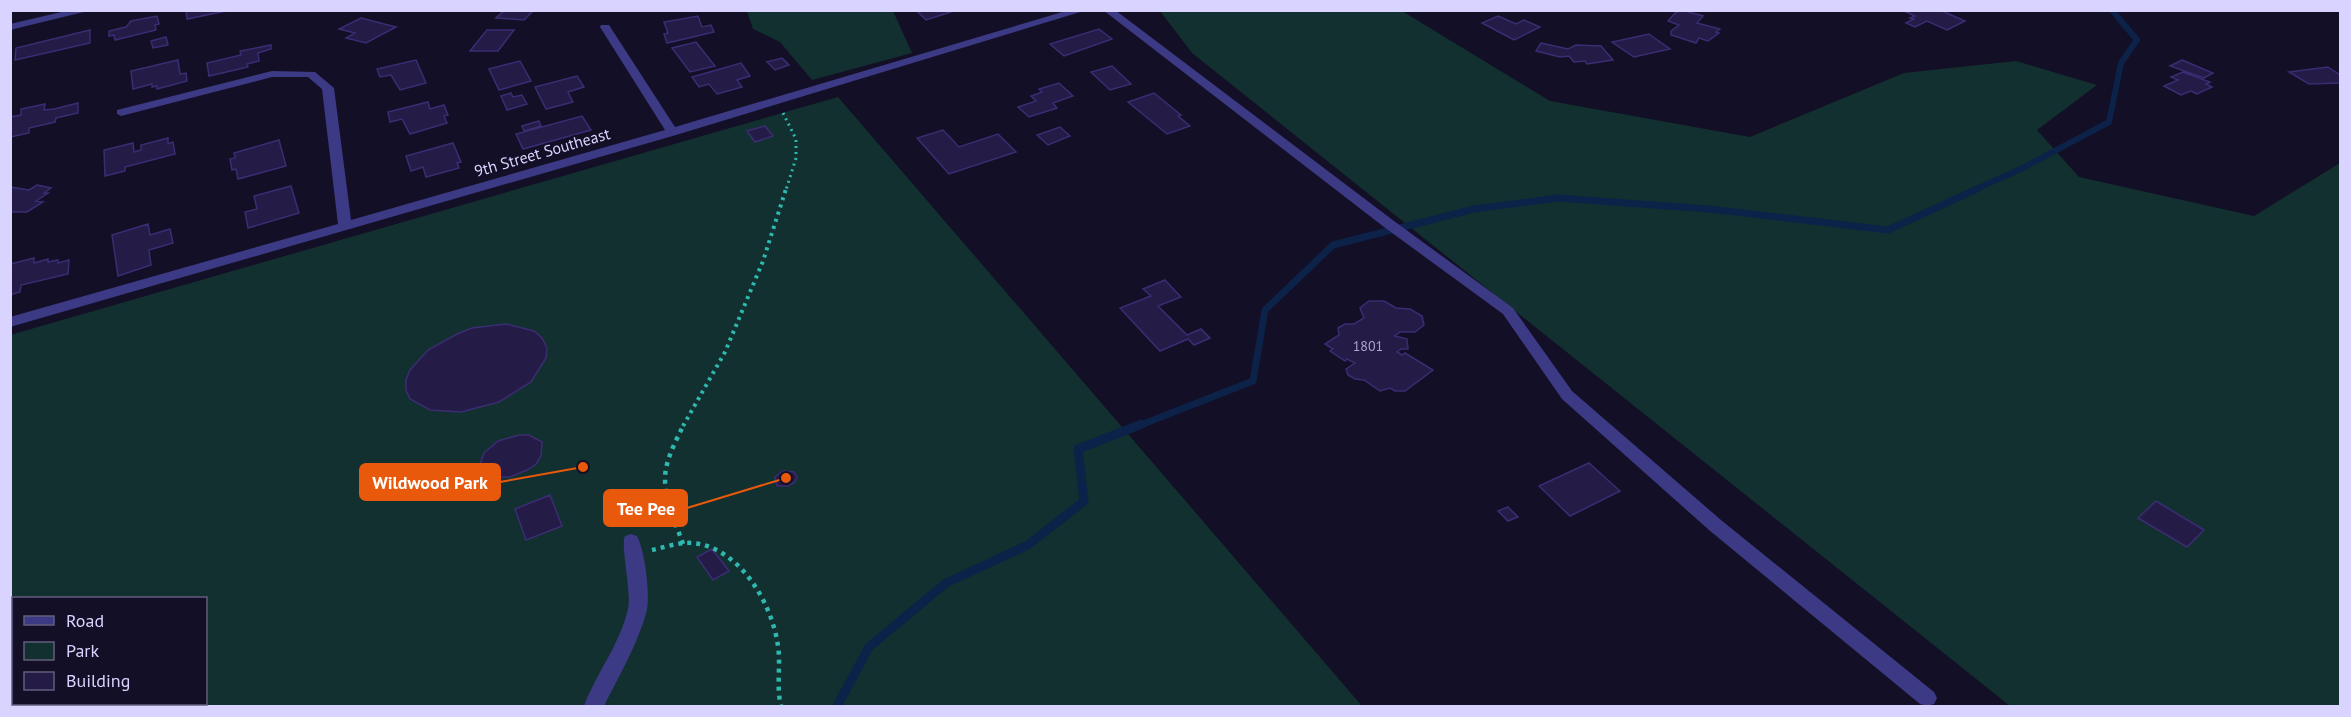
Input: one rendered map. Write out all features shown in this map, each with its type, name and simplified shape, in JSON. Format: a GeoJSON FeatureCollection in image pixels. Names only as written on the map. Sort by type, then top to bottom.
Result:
{"type":"FeatureCollection","features":[{"type":"Feature","properties":{"kind":"street"},"geometry":{"type":"LineString","coordinates":[[10,27],[87,10]]}},
{"type":"Feature","properties":{"kind":"street","name":"9th Street Southeast"},"geometry":{"type":"LineString","coordinates":[[10,322],[672,132],[1082,10]]}},
{"type":"Feature","properties":{"kind":"street"},"geometry":{"type":"LineString","coordinates":[[1108,10],[1389,224],[1508,311],[1567,395],[1715,525],[1927,698]]}},
{"type":"Feature","properties":{"kind":"street"},"geometry":{"type":"LineString","coordinates":[[604,27],[672,132]]}},
{"type":"Feature","properties":{"kind":"street"},"geometry":{"type":"LineString","coordinates":[[121,112],[272,74],[311,74],[328,88],[345,225]]}},
{"type":"Feature","properties":{"kind":"street"},"geometry":{"type":"LineString","coordinates":[[594,706],[618,657],[638,608],[633,548]]}},
{"type":"Feature","properties":{"kind":"path"},"geometry":{"type":"LineString","coordinates":[[683,544],[664,479],[668,461],[689,412],[725,352],[763,261],[796,158],[796,140],[776,101]]}},
{"type":"Feature","properties":{"kind":"path"},"geometry":{"type":"LineString","coordinates":[[633,548],[705,544],[726,555],[741,568],[771,616],[778,645],[781,706]]}},
{"type":"Feature","properties":{"kind":"green space"},"geometry":{"type":"Polygon","coordinates":[[[747,11],[893,11],[912,53],[812,80],[780,42],[753,29],[747,11]]]}},
{"type":"Feature","properties":{"kind":"green space"},"geometry":{"type":"Polygon","coordinates":[[[1160,11],[1402,11],[1550,101],[1750,137],[1904,73],[2016,61],[2097,85],[2037,130],[2079,177],[2254,216],[2340,163],[2340,706],[2010,706],[1192,53],[1160,11]]]}},
{"type":"Feature","properties":{"kind":"green space"},"geometry":{"type":"Polygon","coordinates":[[[838,97],[1362,706],[11,706],[10,335],[838,97]]]}},
{"type":"Feature","properties":{"kind":"building"},"geometry":{"type":"Polygon","coordinates":[[[186,10],[225,10],[226,11],[187,19],[186,10]]]}},
{"type":"Feature","properties":{"kind":"building"},"geometry":{"type":"Polygon","coordinates":[[[505,10],[534,10],[524,20],[496,18],[505,10]]]}},
{"type":"Feature","properties":{"kind":"building"},"geometry":{"type":"Polygon","coordinates":[[[916,10],[957,10],[926,20],[916,10]]]}},
{"type":"Feature","properties":{"kind":"building"},"geometry":{"type":"Polygon","coordinates":[[[1682,10],[1703,16],[1697,23],[1720,29],[1716,32],[1719,33],[1708,41],[1699,38],[1696,43],[1671,35],[1671,31],[1679,25],[1668,21],[1675,13],[1682,10]]]}},
{"type":"Feature","properties":{"kind":"building"},"geometry":{"type":"Polygon","coordinates":[[[1902,10],[1940,10],[1965,21],[1947,30],[1927,21],[1915,27],[1906,23],[1915,16],[1902,10]]]}},
{"type":"Feature","properties":{"kind":"building"},"geometry":{"type":"Polygon","coordinates":[[[157,16],[159,24],[155,25],[156,30],[115,40],[114,35],[109,36],[109,31],[126,27],[131,21],[157,16]]]}},
{"type":"Feature","properties":{"kind":"building"},"geometry":{"type":"Polygon","coordinates":[[[698,16],[702,27],[711,25],[714,32],[667,43],[664,34],[668,33],[664,22],[698,16]]]}},
{"type":"Feature","properties":{"kind":"building"},"geometry":{"type":"Polygon","coordinates":[[[1498,16],[1516,24],[1524,20],[1540,27],[1514,40],[1482,23],[1498,16]]]}},
{"type":"Feature","properties":{"kind":"building"},"geometry":{"type":"Polygon","coordinates":[[[361,18],[396,27],[366,43],[346,38],[355,33],[339,29],[361,18]]]}},
{"type":"Feature","properties":{"kind":"building"},"geometry":{"type":"Polygon","coordinates":[[[1099,29],[1112,39],[1064,56],[1050,44],[1099,29]]]}},
{"type":"Feature","properties":{"kind":"building"},"geometry":{"type":"Polygon","coordinates":[[[90,30],[90,43],[15,60],[16,48],[90,30]]]}},
{"type":"Feature","properties":{"kind":"building"},"geometry":{"type":"Polygon","coordinates":[[[487,30],[514,30],[498,51],[470,51],[487,30]]]}},
{"type":"Feature","properties":{"kind":"building"},"geometry":{"type":"Polygon","coordinates":[[[1649,34],[1670,49],[1634,57],[1612,42],[1649,34]]]}},
{"type":"Feature","properties":{"kind":"building"},"geometry":{"type":"Polygon","coordinates":[[[166,37],[168,45],[153,48],[151,41],[166,37]]]}},
{"type":"Feature","properties":{"kind":"building"},"geometry":{"type":"Polygon","coordinates":[[[696,42],[715,66],[690,72],[672,48],[696,42]]]}},
{"type":"Feature","properties":{"kind":"building"},"geometry":{"type":"Polygon","coordinates":[[[1541,43],[1568,49],[1576,45],[1601,46],[1613,60],[1587,64],[1585,61],[1574,62],[1569,56],[1560,57],[1536,51],[1541,43]]]}},
{"type":"Feature","properties":{"kind":"building"},"geometry":{"type":"Polygon","coordinates":[[[271,45],[271,49],[258,53],[259,61],[247,64],[248,67],[209,76],[207,63],[241,55],[240,51],[271,45]]]}},
{"type":"Feature","properties":{"kind":"building"},"geometry":{"type":"Polygon","coordinates":[[[782,58],[789,65],[775,70],[767,62],[782,58]]]}},
{"type":"Feature","properties":{"kind":"building"},"geometry":{"type":"Polygon","coordinates":[[[178,60],[180,74],[186,73],[187,81],[157,89],[157,86],[152,87],[152,84],[133,89],[131,71],[178,60]]]}},
{"type":"Feature","properties":{"kind":"building"},"geometry":{"type":"Polygon","coordinates":[[[416,60],[426,83],[400,90],[391,75],[380,77],[377,69],[416,60]]]}},
{"type":"Feature","properties":{"kind":"building"},"geometry":{"type":"Polygon","coordinates":[[[2182,60],[2213,73],[2204,78],[2170,66],[2182,60]]]}},
{"type":"Feature","properties":{"kind":"building"},"geometry":{"type":"Polygon","coordinates":[[[520,61],[531,81],[499,90],[489,69],[520,61]]]}},
{"type":"Feature","properties":{"kind":"building"},"geometry":{"type":"Polygon","coordinates":[[[741,63],[750,76],[737,80],[742,87],[717,94],[709,84],[699,87],[692,77],[741,63]]]}},
{"type":"Feature","properties":{"kind":"building"},"geometry":{"type":"Polygon","coordinates":[[[1112,66],[1131,84],[1110,90],[1091,72],[1112,66]]]}},
{"type":"Feature","properties":{"kind":"building"},"geometry":{"type":"Polygon","coordinates":[[[2328,67],[2340,75],[2340,83],[2309,84],[2289,72],[2328,67]]]}},
{"type":"Feature","properties":{"kind":"building"},"geometry":{"type":"Polygon","coordinates":[[[2183,72],[2210,82],[2206,84],[2212,87],[2197,94],[2191,91],[2181,95],[2164,86],[2178,80],[2171,77],[2183,72]]]}},
{"type":"Feature","properties":{"kind":"building"},"geometry":{"type":"Polygon","coordinates":[[[577,76],[584,87],[568,92],[573,102],[546,109],[535,87],[577,76]]]}},
{"type":"Feature","properties":{"kind":"building"},"geometry":{"type":"Polygon","coordinates":[[[1059,83],[1073,96],[1053,103],[1057,108],[1029,117],[1018,107],[1036,101],[1031,96],[1042,92],[1039,89],[1059,83]]]}},
{"type":"Feature","properties":{"kind":"building"},"geometry":{"type":"Polygon","coordinates":[[[511,93],[513,97],[522,95],[527,104],[507,110],[501,96],[511,93]]]}},
{"type":"Feature","properties":{"kind":"building"},"geometry":{"type":"Polygon","coordinates":[[[1154,93],[1181,115],[1178,116],[1190,126],[1167,134],[1128,102],[1154,93]]]}},
{"type":"Feature","properties":{"kind":"building"},"geometry":{"type":"Polygon","coordinates":[[[428,102],[430,109],[444,105],[448,115],[444,116],[447,123],[410,134],[402,119],[390,122],[388,112],[428,102]]]}},
{"type":"Feature","properties":{"kind":"building"},"geometry":{"type":"Polygon","coordinates":[[[78,103],[78,113],[56,118],[55,122],[29,128],[29,133],[10,137],[10,117],[21,115],[21,109],[45,104],[44,110],[54,109],[78,103]]]}},
{"type":"Feature","properties":{"kind":"building"},"geometry":{"type":"Polygon","coordinates":[[[582,116],[591,130],[523,149],[516,134],[582,116]]]}},
{"type":"Feature","properties":{"kind":"building"},"geometry":{"type":"Polygon","coordinates":[[[539,121],[541,126],[524,131],[522,126],[539,121]]]}},
{"type":"Feature","properties":{"kind":"building"},"geometry":{"type":"Polygon","coordinates":[[[765,126],[773,136],[755,142],[747,131],[765,126]]]}},
{"type":"Feature","properties":{"kind":"building"},"geometry":{"type":"Polygon","coordinates":[[[1060,127],[1070,136],[1048,145],[1037,135],[1060,127]]]}},
{"type":"Feature","properties":{"kind":"building"},"geometry":{"type":"Polygon","coordinates":[[[943,130],[959,147],[998,134],[1016,152],[949,174],[917,138],[943,130]]]}},
{"type":"Feature","properties":{"kind":"building"},"geometry":{"type":"Polygon","coordinates":[[[168,138],[168,144],[173,142],[175,154],[125,167],[125,171],[105,176],[104,150],[133,143],[134,152],[141,150],[141,145],[168,138]]]}},
{"type":"Feature","properties":{"kind":"building"},"geometry":{"type":"Polygon","coordinates":[[[279,140],[286,166],[238,179],[236,169],[232,170],[230,159],[235,158],[234,153],[279,140]]]}},
{"type":"Feature","properties":{"kind":"building"},"geometry":{"type":"Polygon","coordinates":[[[453,143],[461,162],[457,163],[459,168],[426,177],[423,167],[411,171],[406,156],[453,143]]]}},
{"type":"Feature","properties":{"kind":"building"},"geometry":{"type":"Polygon","coordinates":[[[37,185],[51,188],[44,193],[48,193],[36,201],[43,202],[27,212],[10,212],[10,187],[29,190],[37,185]]]}},
{"type":"Feature","properties":{"kind":"building"},"geometry":{"type":"Polygon","coordinates":[[[291,186],[299,213],[248,228],[245,212],[257,209],[254,196],[291,186]]]}},
{"type":"Feature","properties":{"kind":"building"},"geometry":{"type":"Polygon","coordinates":[[[148,224],[150,235],[170,229],[173,243],[149,250],[151,265],[118,276],[112,235],[148,224]]]}},
{"type":"Feature","properties":{"kind":"building"},"geometry":{"type":"Polygon","coordinates":[[[34,258],[34,263],[48,259],[48,262],[58,260],[58,263],[69,260],[68,274],[21,285],[20,292],[10,295],[10,264],[34,258]]]}},
{"type":"Feature","properties":{"kind":"building"},"geometry":{"type":"Polygon","coordinates":[[[1165,280],[1181,297],[1158,306],[1187,335],[1201,329],[1210,338],[1194,345],[1188,339],[1160,351],[1120,308],[1151,296],[1143,289],[1165,280]]]}},
{"type":"Feature","properties":{"kind":"building"},"geometry":{"type":"Polygon","coordinates":[[[1369,301],[1384,301],[1396,308],[1410,309],[1422,316],[1424,325],[1415,332],[1400,332],[1395,336],[1407,339],[1408,349],[1401,349],[1397,352],[1402,355],[1405,353],[1433,370],[1405,391],[1395,391],[1390,388],[1380,391],[1364,380],[1348,375],[1346,369],[1355,363],[1347,359],[1345,361],[1330,351],[1333,349],[1325,344],[1339,335],[1338,328],[1345,324],[1354,324],[1364,318],[1360,308],[1369,301]]]}},
{"type":"Feature","properties":{"kind":"building"},"geometry":{"type":"Polygon","coordinates":[[[506,324],[534,331],[542,338],[547,348],[546,358],[531,382],[499,402],[461,412],[430,410],[410,399],[406,390],[406,380],[410,370],[428,350],[472,328],[506,324]]]}},
{"type":"Feature","properties":{"kind":"building"},"geometry":{"type":"Polygon","coordinates":[[[519,435],[529,435],[542,442],[541,456],[536,464],[510,477],[492,477],[486,474],[480,465],[484,453],[498,441],[519,435]]]}},
{"type":"Feature","properties":{"kind":"building"},"geometry":{"type":"Polygon","coordinates":[[[1589,463],[1620,491],[1570,516],[1539,486],[1589,463]]]}},
{"type":"Feature","properties":{"kind":"building"},"geometry":{"type":"Polygon","coordinates":[[[783,471],[794,472],[797,477],[795,482],[788,486],[777,486],[775,477],[783,471]]]}},
{"type":"Feature","properties":{"kind":"building"},"geometry":{"type":"Polygon","coordinates":[[[550,495],[562,526],[526,540],[515,509],[550,495]]]}},
{"type":"Feature","properties":{"kind":"building"},"geometry":{"type":"Polygon","coordinates":[[[2156,501],[2204,530],[2187,547],[2138,518],[2156,501]]]}},
{"type":"Feature","properties":{"kind":"building"},"geometry":{"type":"Polygon","coordinates":[[[1508,507],[1518,517],[1508,521],[1498,511],[1508,507]]]}},
{"type":"Feature","properties":{"kind":"building"},"geometry":{"type":"Polygon","coordinates":[[[712,549],[729,571],[713,580],[697,557],[712,549]]]}},
{"type":"Feature","properties":{"kind":"waterway"},"geometry":{"type":"LineString","coordinates":[[1974,190],[2023,168],[2109,122],[2121,63],[2137,40],[2112,10]]}},
{"type":"Feature","properties":{"kind":"waterway"},"geometry":{"type":"LineString","coordinates":[[1138,426],[1253,381],[1265,310],[1333,245],[1474,209],[1558,198],[1709,209],[1888,230],[1977,189]]}},
{"type":"Feature","properties":{"kind":"waterway"},"geometry":{"type":"LineString","coordinates":[[837,706],[869,647],[946,583],[1028,545],[1084,501],[1078,449],[1142,424]]}},
{"type":"Feature","properties":{"kind":"place","name":"Wildwood Park"},"geometry":{"type":"Point","coordinates":[583,467]}},
{"type":"Feature","properties":{"kind":"place","name":"Tee Pee"},"geometry":{"type":"Point","coordinates":[786,478]}}]}
